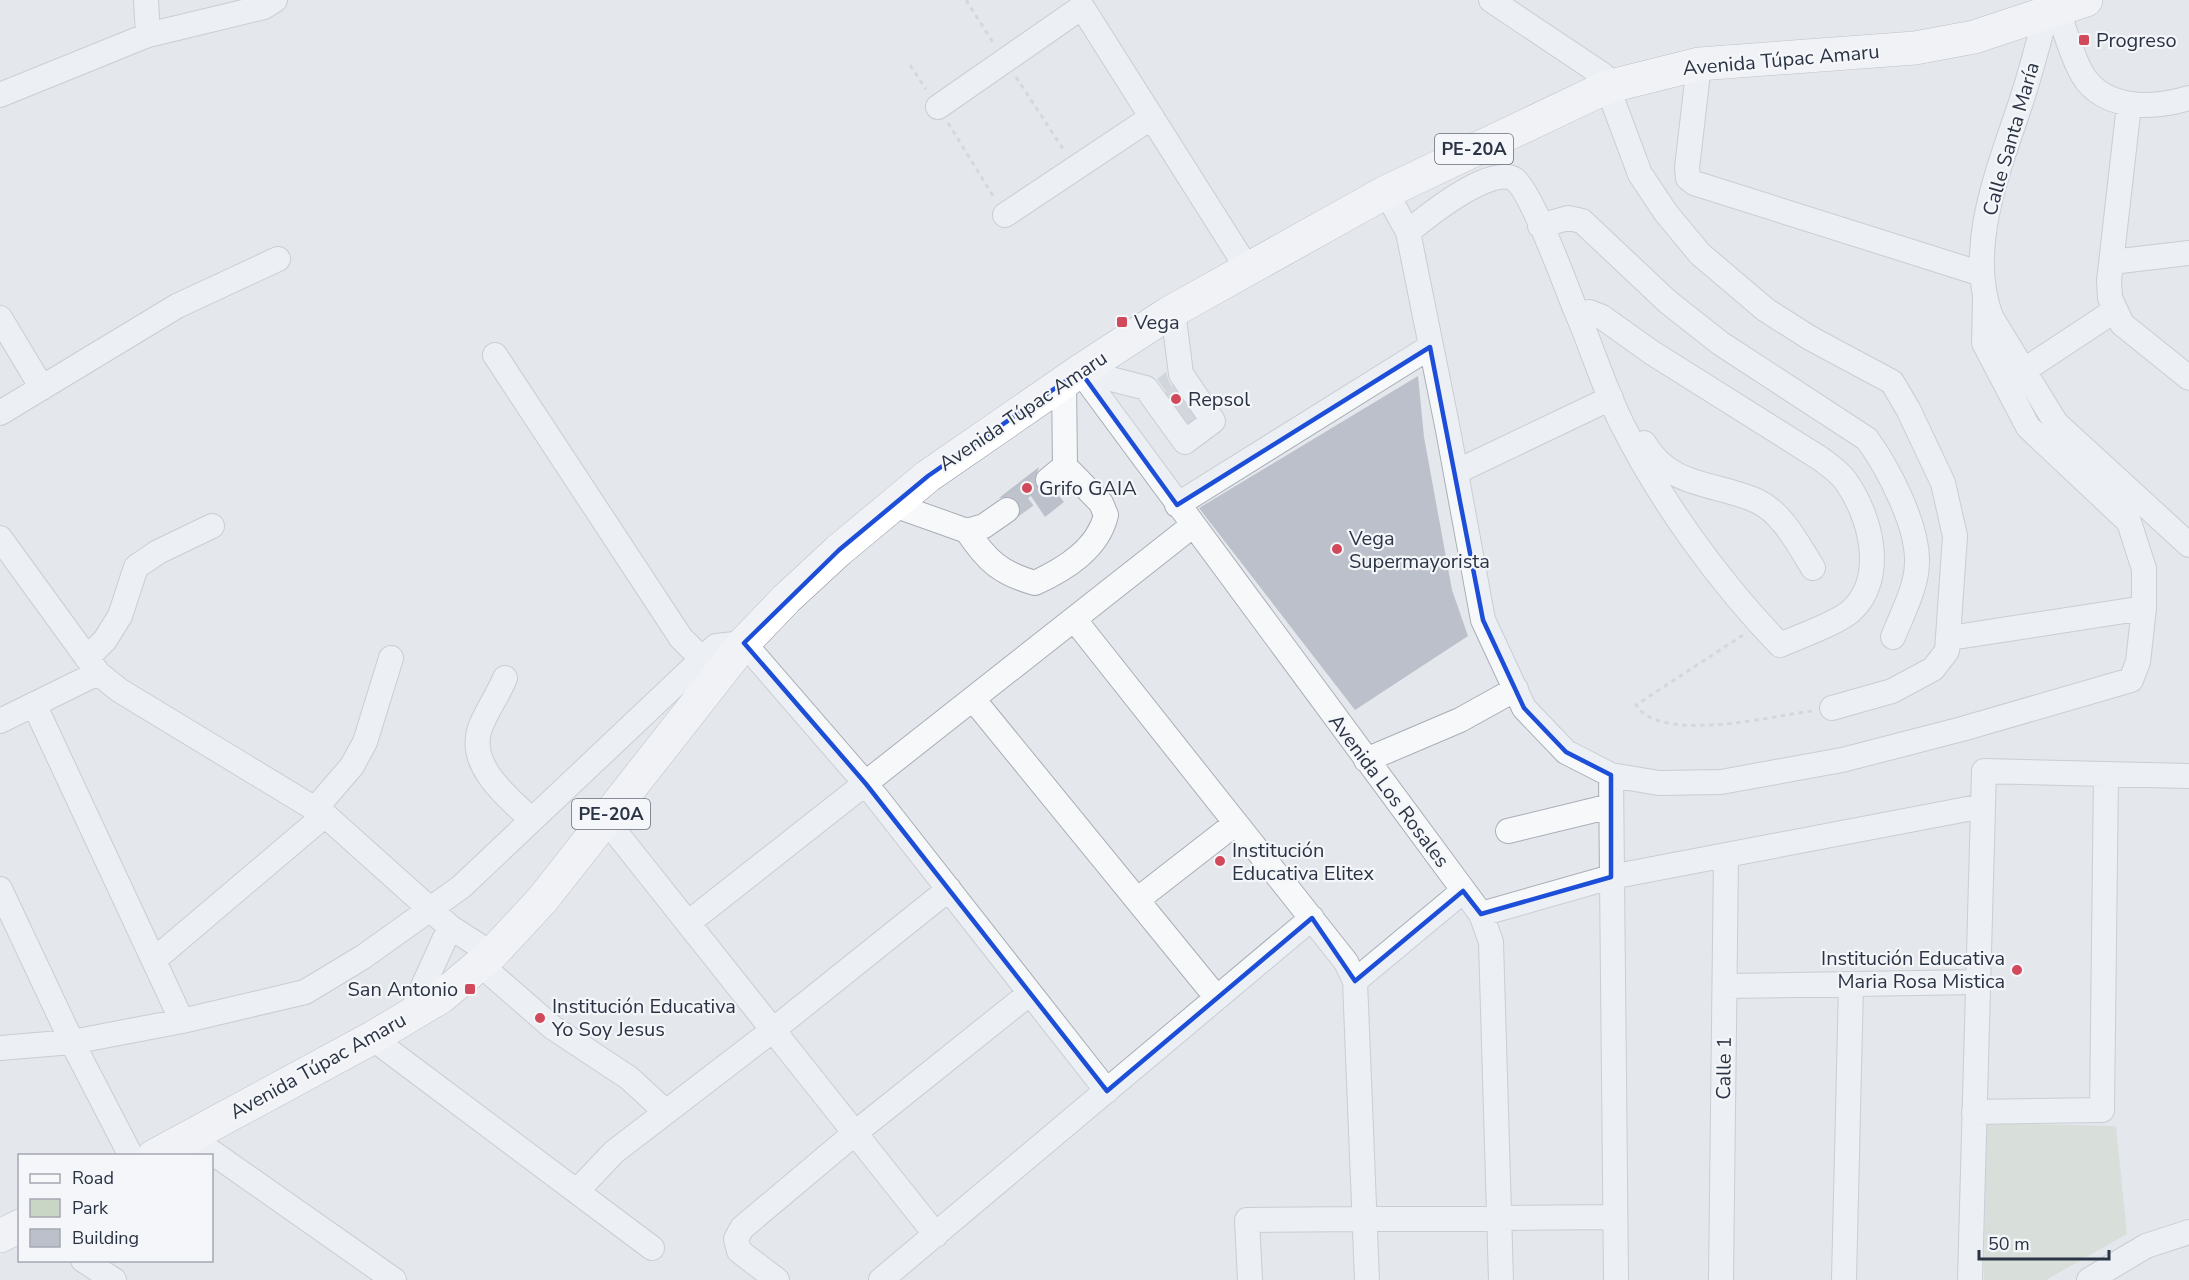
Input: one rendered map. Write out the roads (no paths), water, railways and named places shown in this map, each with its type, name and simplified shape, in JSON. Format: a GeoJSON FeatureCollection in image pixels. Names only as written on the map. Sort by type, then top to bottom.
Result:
{"type":"FeatureCollection","features":[{"type":"Feature","properties":{"kind":"highway","name":"Avenida Túpac Amaru"},"geometry":{"type":"LineString","coordinates":[[156,1154],[372,1038],[441,997],[487,959],[525,920],[744,642],[838,550],[928,476],[1072,376],[1173,311],[1386,192],[1607,87],[1699,64],[1915,48],[1974,37],[2063,9]]}},
{"type":"Feature","properties":{"kind":"highway"},"geometry":{"type":"LineString","coordinates":[[0,1236],[18,1227]]}},
{"type":"Feature","properties":{"kind":"street"},"geometry":{"type":"LineString","coordinates":[[146,0],[148,35]]}},
{"type":"Feature","properties":{"kind":"street"},"geometry":{"type":"LineString","coordinates":[[0,95],[148,35],[264,7],[275,0]]}},
{"type":"Feature","properties":{"kind":"street"},"geometry":{"type":"LineString","coordinates":[[1491,0],[1603,75],[1640,174],[1666,213],[1700,254],[1766,310],[1810,338],[1892,382],[1943,483],[1955,536],[1950,638],[1947,651],[1933,669],[1892,691],[1832,708]]}},
{"type":"Feature","properties":{"kind":"street"},"geometry":{"type":"LineString","coordinates":[[938,107],[1082,7],[1247,268]]}},
{"type":"Feature","properties":{"kind":"street"},"geometry":{"type":"LineString","coordinates":[[2063,9],[2079,70],[2090,83],[2108,97],[2129,105],[2173,103],[2189,98]]}},
{"type":"Feature","properties":{"kind":"street","name":"Calle Santa María"},"geometry":{"type":"LineString","coordinates":[[2063,9],[1989,202],[1982,274],[1985,300],[1991,317],[2056,423],[2189,545]]}},
{"type":"Feature","properties":{"kind":"street"},"geometry":{"type":"LineString","coordinates":[[1699,64],[1687,168],[1688,178],[1694,183],[1982,274]]}},
{"type":"Feature","properties":{"kind":"street"},"geometry":{"type":"LineString","coordinates":[[2129,105],[2110,298],[2114,311],[2122,324],[2189,378]]}},
{"type":"Feature","properties":{"kind":"street"},"geometry":{"type":"LineString","coordinates":[[1005,215],[1152,117]]}},
{"type":"Feature","properties":{"kind":"street"},"geometry":{"type":"LineString","coordinates":[[1408,232],[1432,212],[1472,188],[1503,176],[1514,179],[1524,189],[1613,402],[1654,484],[1759,624],[1780,645],[1850,613],[1867,592],[1871,571],[1868,532],[1845,479],[1821,459],[1651,352],[1602,317],[1589,312],[1579,316]]}},
{"type":"Feature","properties":{"kind":"street"},"geometry":{"type":"LineString","coordinates":[[1386,192],[1408,232],[1483,620],[1524,708],[1566,752],[1611,776],[1659,783],[1721,782],[1842,760],[2106,689],[2131,680],[2138,662],[2144,608],[2144,569],[2129,522],[2028,427],[1984,343],[1985,300]]}},
{"type":"Feature","properties":{"kind":"street"},"geometry":{"type":"LineString","coordinates":[[1540,226],[1568,218],[1581,221],[1668,302],[1720,343],[1867,439],[1881,458],[1900,500],[1912,532],[1917,562],[1912,586],[1893,637]]}},
{"type":"Feature","properties":{"kind":"street"},"geometry":{"type":"LineString","coordinates":[[2112,262],[2189,253]]}},
{"type":"Feature","properties":{"kind":"street"},"geometry":{"type":"LineString","coordinates":[[0,413],[177,306],[278,259]]}},
{"type":"Feature","properties":{"kind":"street"},"geometry":{"type":"LineString","coordinates":[[967,531],[985,558],[1012,577],[1035,584],[1064,569],[1094,541],[1106,515],[1101,503],[1056,473],[1072,376],[1146,388],[1176,399],[1173,311]]}},
{"type":"Feature","properties":{"kind":"street"},"geometry":{"type":"LineString","coordinates":[[2023,372],[2114,311]]}},
{"type":"Feature","properties":{"kind":"street"},"geometry":{"type":"LineString","coordinates":[[0,318],[42,388]]}},
{"type":"Feature","properties":{"kind":"street"},"geometry":{"type":"LineString","coordinates":[[1177,505],[1430,348]]}},
{"type":"Feature","properties":{"kind":"street"},"geometry":{"type":"LineString","coordinates":[[495,355],[681,638],[702,659]]}},
{"type":"Feature","properties":{"kind":"street","name":"Avenida Los Rosales"},"geometry":{"type":"LineString","coordinates":[[1072,376],[1177,505],[1481,914],[1491,942],[1501,1280]]}},
{"type":"Feature","properties":{"kind":"street"},"geometry":{"type":"LineString","coordinates":[[1456,472],[1613,402]]}},
{"type":"Feature","properties":{"kind":"street"},"geometry":{"type":"LineString","coordinates":[[1613,402],[1626,410],[1651,455],[1670,473],[1759,502],[1786,526],[1814,568]]}},
{"type":"Feature","properties":{"kind":"street"},"geometry":{"type":"LineString","coordinates":[[894,505],[967,531],[984,526],[1007,510]]}},
{"type":"Feature","properties":{"kind":"street"},"geometry":{"type":"LineString","coordinates":[[0,721],[34,704],[93,665],[120,616],[136,567],[158,552],[212,526]]}},
{"type":"Feature","properties":{"kind":"street"},"geometry":{"type":"LineString","coordinates":[[688,923],[1192,526]]}},
{"type":"Feature","properties":{"kind":"street"},"geometry":{"type":"LineString","coordinates":[[0,538],[93,665],[119,690],[320,812],[487,959],[552,1027],[628,1078],[666,1112]]}},
{"type":"Feature","properties":{"kind":"street"},"geometry":{"type":"LineString","coordinates":[[1950,638],[2144,608]]}},
{"type":"Feature","properties":{"kind":"street"},"geometry":{"type":"LineString","coordinates":[[1074,619],[1312,918],[1346,962],[1355,981],[1367,1280]]}},
{"type":"Feature","properties":{"kind":"street"},"geometry":{"type":"LineString","coordinates":[[0,1048],[72,1042],[183,1021],[305,992],[363,957],[432,909],[475,875],[716,646],[744,642],[866,784],[1107,1091]]}},
{"type":"Feature","properties":{"kind":"street"},"geometry":{"type":"LineString","coordinates":[[154,960],[320,812],[352,766],[365,742],[391,658]]}},
{"type":"Feature","properties":{"kind":"street"},"geometry":{"type":"LineString","coordinates":[[505,678],[480,728],[476,747],[486,772],[532,820]]}},
{"type":"Feature","properties":{"kind":"street"},"geometry":{"type":"LineString","coordinates":[[1366,760],[1460,720],[1516,689]]}},
{"type":"Feature","properties":{"kind":"street"},"geometry":{"type":"LineString","coordinates":[[973,699],[1217,998]]}},
{"type":"Feature","properties":{"kind":"street"},"geometry":{"type":"LineString","coordinates":[[34,704],[183,1021]]}},
{"type":"Feature","properties":{"kind":"street"},"geometry":{"type":"LineString","coordinates":[[1970,1280],[1984,771],[2189,776]]}},
{"type":"Feature","properties":{"kind":"street"},"geometry":{"type":"LineString","coordinates":[[1974,1112],[2102,1110],[2106,774]]}},
{"type":"Feature","properties":{"kind":"street"},"geometry":{"type":"LineString","coordinates":[[1611,776],[1616,1280]]}},
{"type":"Feature","properties":{"kind":"street"},"geometry":{"type":"LineString","coordinates":[[1508,831],[1611,806]]}},
{"type":"Feature","properties":{"kind":"street"},"geometry":{"type":"LineString","coordinates":[[1481,914],[1611,877],[1983,806]]}},
{"type":"Feature","properties":{"kind":"street"},"geometry":{"type":"LineString","coordinates":[[606,820],[936,1235]]}},
{"type":"Feature","properties":{"kind":"street"},"geometry":{"type":"LineString","coordinates":[[1137,900],[1236,823]]}},
{"type":"Feature","properties":{"kind":"street","name":"Calle 1"},"geometry":{"type":"LineString","coordinates":[[1721,1280],[1726,856]]}},
{"type":"Feature","properties":{"kind":"street"},"geometry":{"type":"LineString","coordinates":[[0,889],[72,1042],[130,1154]]}},
{"type":"Feature","properties":{"kind":"street"},"geometry":{"type":"LineString","coordinates":[[577,1191],[614,1152],[773,1030],[949,889]]}},
{"type":"Feature","properties":{"kind":"street"},"geometry":{"type":"LineString","coordinates":[[1355,981],[1463,891]]}},
{"type":"Feature","properties":{"kind":"street"},"geometry":{"type":"LineString","coordinates":[[881,1280],[1312,918]]}},
{"type":"Feature","properties":{"kind":"street"},"geometry":{"type":"LineString","coordinates":[[410,1015],[450,927]]}},
{"type":"Feature","properties":{"kind":"street"},"geometry":{"type":"LineString","coordinates":[[1725,986],[1978,982]]}},
{"type":"Feature","properties":{"kind":"street"},"geometry":{"type":"LineString","coordinates":[[1844,1280],[1851,984]]}},
{"type":"Feature","properties":{"kind":"street"},"geometry":{"type":"LineString","coordinates":[[777,1280],[739,1251],[736,1239],[742,1228],[855,1133],[1030,993]]}},
{"type":"Feature","properties":{"kind":"street"},"geometry":{"type":"LineString","coordinates":[[372,1038],[652,1248]]}},
{"type":"Feature","properties":{"kind":"street"},"geometry":{"type":"LineString","coordinates":[[189,1136],[394,1280]]}},
{"type":"Feature","properties":{"kind":"street"},"geometry":{"type":"LineString","coordinates":[[1250,1280],[1247,1220],[1615,1217]]}},
{"type":"Feature","properties":{"kind":"street"},"geometry":{"type":"LineString","coordinates":[[2089,1280],[2146,1246],[2189,1232]]}},
{"type":"Feature","properties":{"kind":"tunnel"},"geometry":{"type":"LineString","coordinates":[[1168,406],[1184,391]]}},
{"type":"Feature","properties":{"kind":"tunnel"},"geometry":{"type":"LineString","coordinates":[[1178,422],[1195,407]]}},
{"type":"Feature","properties":{"kind":"tunnel"},"geometry":{"type":"LineString","coordinates":[[1007,510],[1048,480]]}},
{"type":"Feature","properties":{"kind":"place","name":"Progreso"},"geometry":{"type":"Point","coordinates":[2084,40]}},
{"type":"Feature","properties":{"kind":"place","name":"Vega"},"geometry":{"type":"Point","coordinates":[1122,322]}},
{"type":"Feature","properties":{"kind":"place","name":"Repsol"},"geometry":{"type":"Point","coordinates":[1176,399]}},
{"type":"Feature","properties":{"kind":"place","name":"Grifo GAIA"},"geometry":{"type":"Point","coordinates":[1027,488]}},
{"type":"Feature","properties":{"kind":"place","name":"Vega Supermayorista"},"geometry":{"type":"Point","coordinates":[1337,549]}},
{"type":"Feature","properties":{"kind":"place","name":"Institución Educativa Elitex"},"geometry":{"type":"Point","coordinates":[1220,861]}},
{"type":"Feature","properties":{"kind":"place","name":"Institución Educativa Maria Rosa Mistica"},"geometry":{"type":"Point","coordinates":[2017,970]}},
{"type":"Feature","properties":{"kind":"place","name":"San Antonio"},"geometry":{"type":"Point","coordinates":[470,989]}},
{"type":"Feature","properties":{"kind":"place","name":"Institución Educativa Yo Soy Jesus"},"geometry":{"type":"Point","coordinates":[540,1018]}}]}
